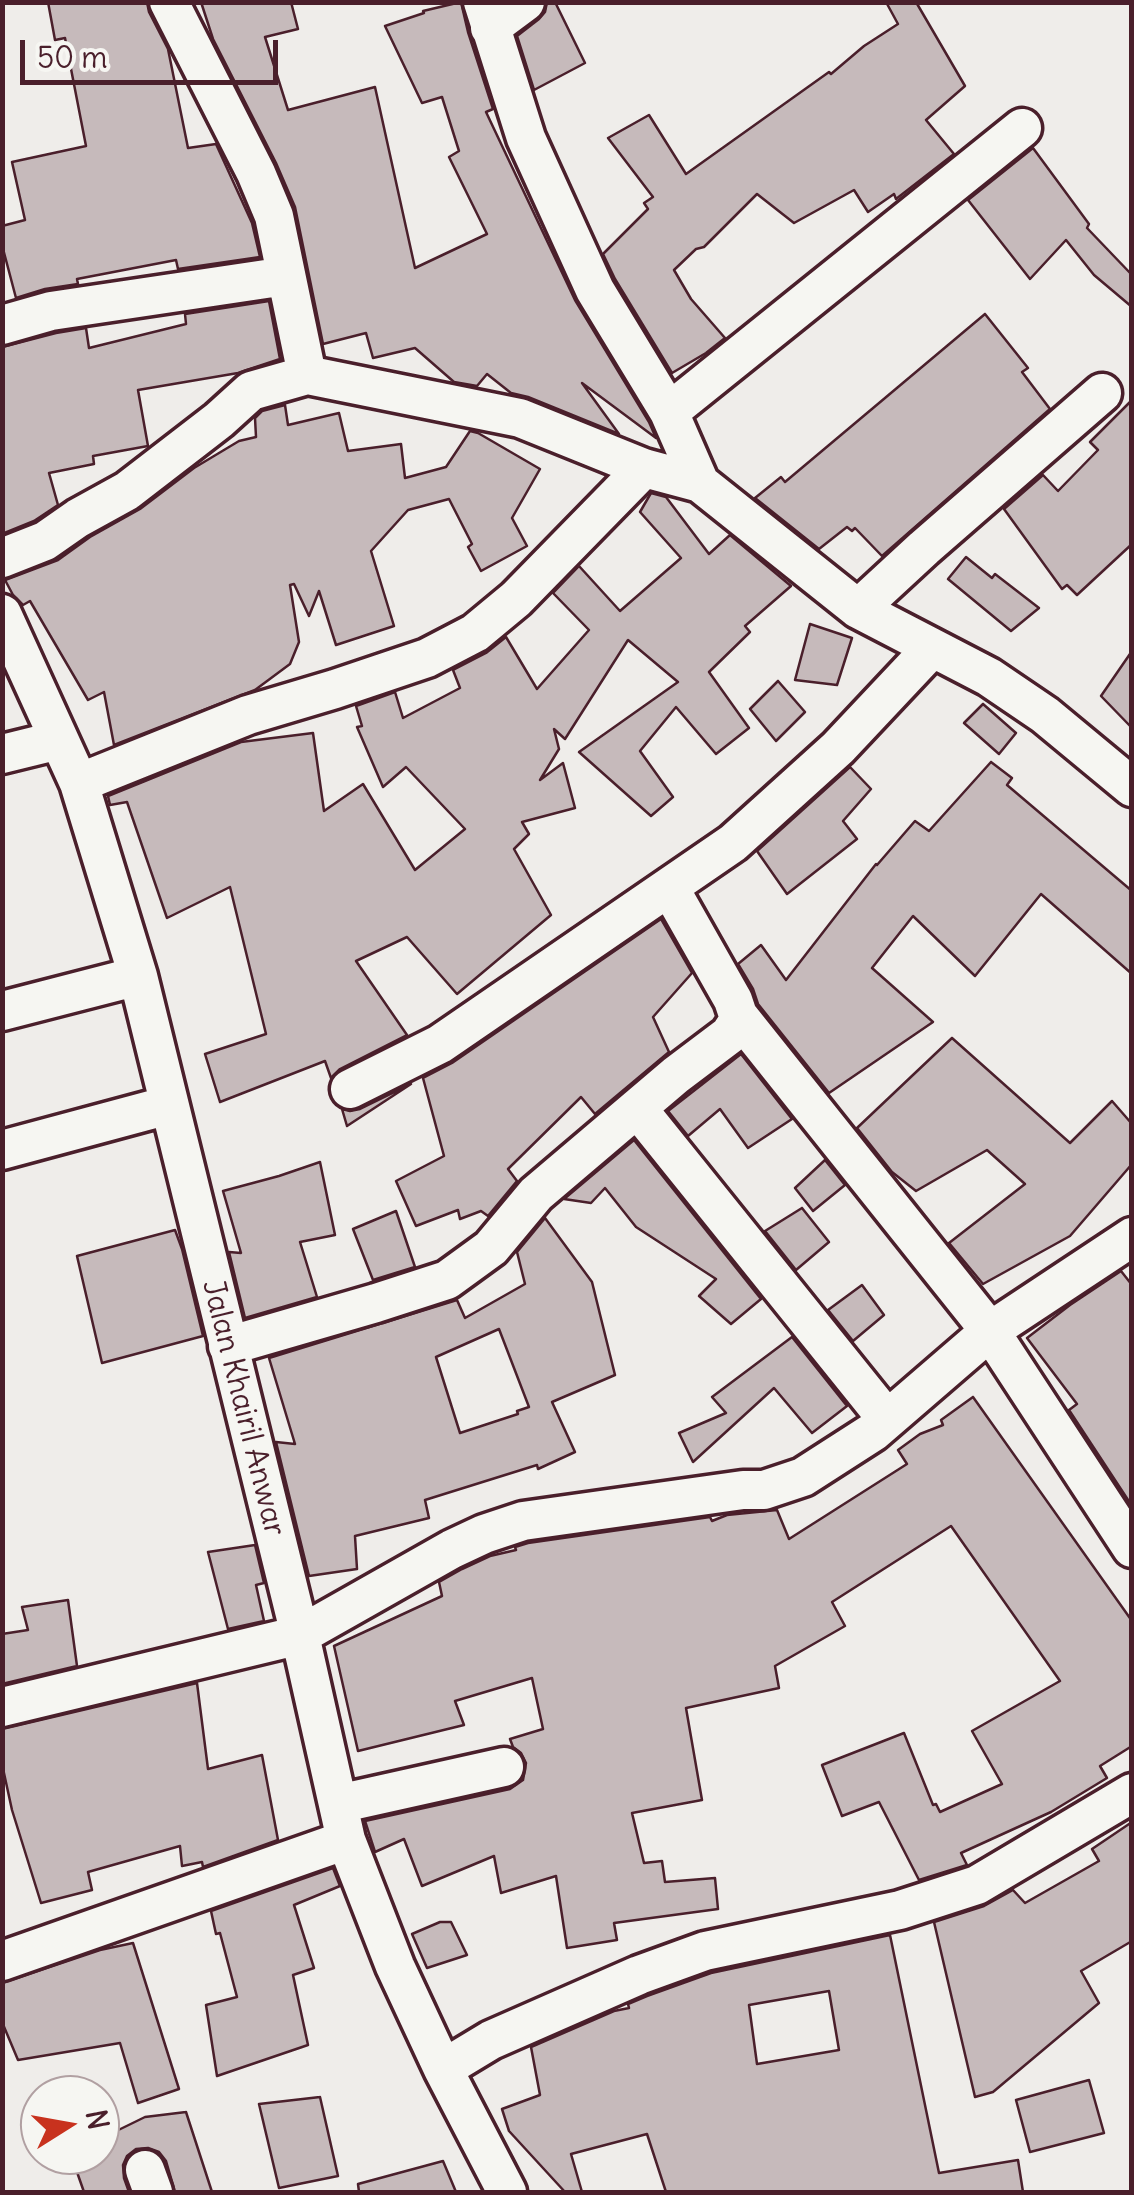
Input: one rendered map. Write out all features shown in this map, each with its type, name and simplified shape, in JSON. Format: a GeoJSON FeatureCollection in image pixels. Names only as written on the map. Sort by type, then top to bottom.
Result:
{"type":"FeatureCollection","features":[{"type":"Feature","properties":{"kind":"street"},"geometry":{"type":"LineString","coordinates":[[169,2],[274,216],[307,375]]}},
{"type":"Feature","properties":{"kind":"street"},"geometry":{"type":"LineString","coordinates":[[525,2],[487,15],[526,138],[595,290],[670,412],[700,483]]}},
{"type":"Feature","properties":{"kind":"street"},"geometry":{"type":"LineString","coordinates":[[670,412],[1022,128]]}},
{"type":"Feature","properties":{"kind":"street"},"geometry":{"type":"LineString","coordinates":[[2,324],[52,311],[286,276]]}},
{"type":"Feature","properties":{"kind":"street"},"geometry":{"type":"LineString","coordinates":[[2,558],[45,541],[127,491],[251,392],[307,375],[520,418],[644,468],[700,483],[858,609],[989,677],[1045,715],[1132,787]]}},
{"type":"Feature","properties":{"kind":"street"},"geometry":{"type":"LineString","coordinates":[[858,609],[1102,393]]}},
{"type":"Feature","properties":{"kind":"street"},"geometry":{"type":"LineString","coordinates":[[79,783],[248,715],[427,658],[475,633],[516,599],[644,468]]}},
{"type":"Feature","properties":{"kind":"street","name":"Jalan Khairil Anwar"},"geometry":{"type":"LineString","coordinates":[[2,614],[79,783],[138,976],[300,1635],[342,1822],[395,1966],[442,2070],[508,2192]]}},
{"type":"Feature","properties":{"kind":"street"},"geometry":{"type":"LineString","coordinates":[[350,1088],[440,1044],[733,843],[838,748],[932,648]]}},
{"type":"Feature","properties":{"kind":"street"},"geometry":{"type":"LineString","coordinates":[[2,754],[59,740]]}},
{"type":"Feature","properties":{"kind":"street"},"geometry":{"type":"LineString","coordinates":[[669,886],[738,1015],[990,1332],[1132,1548]]}},
{"type":"Feature","properties":{"kind":"street"},"geometry":{"type":"LineString","coordinates":[[2,1011],[138,976]]}},
{"type":"Feature","properties":{"kind":"street"},"geometry":{"type":"LineString","coordinates":[[228,1346],[447,1280],[491,1248],[536,1194],[728,1035],[738,1015]]}},
{"type":"Feature","properties":{"kind":"street"},"geometry":{"type":"LineString","coordinates":[[2,1150],[169,1105]]}},
{"type":"Feature","properties":{"kind":"street"},"geometry":{"type":"LineString","coordinates":[[636,1108],[887,1419]]}},
{"type":"Feature","properties":{"kind":"street"},"geometry":{"type":"LineString","coordinates":[[2,1706],[300,1635],[452,1549],[523,1522],[764,1490],[803,1477],[873,1432],[990,1332],[1132,1236]]}},
{"type":"Feature","properties":{"kind":"street"},"geometry":{"type":"LineString","coordinates":[[2,1960],[342,1822],[504,1767]]}},
{"type":"Feature","properties":{"kind":"street"},"geometry":{"type":"LineString","coordinates":[[442,2070],[491,2040],[705,1951],[900,1910],[976,1885],[1130,1797]]}},
{"type":"Feature","properties":{"kind":"building"},"geometry":{"type":"Polygon","coordinates":[[[48,2],[147,2],[168,49],[188,148],[216,144],[252,223],[260,257],[178,269],[176,260],[77,279],[78,284],[16,298],[2,245],[2,226],[25,220],[12,162],[86,146],[65,38],[55,40],[48,2]]]}},
{"type":"Feature","properties":{"kind":"building"},"geometry":{"type":"Polygon","coordinates":[[[201,2],[291,2],[298,29],[265,37],[288,110],[375,87],[415,268],[487,234],[449,157],[459,151],[442,97],[422,103],[385,26],[461,2],[493,109],[486,112],[575,300],[656,438],[582,383],[619,434],[511,393],[487,374],[477,386],[454,382],[415,348],[373,358],[366,333],[323,344],[295,207],[213,39],[201,2]]]}},
{"type":"Feature","properties":{"kind":"building"},"geometry":{"type":"Polygon","coordinates":[[[547,2],[555,2],[585,63],[534,90],[517,36],[539,19],[547,2]]]}},
{"type":"Feature","properties":{"kind":"building"},"geometry":{"type":"Polygon","coordinates":[[[886,2],[916,2],[965,86],[926,120],[954,154],[896,199],[894,194],[868,212],[854,190],[794,223],[757,194],[704,247],[696,249],[674,270],[691,299],[725,338],[672,373],[603,254],[648,209],[644,203],[653,197],[608,138],[649,115],[686,174],[898,24],[886,2]]]}},
{"type":"Feature","properties":{"kind":"building"},"geometry":{"type":"Polygon","coordinates":[[[1033,148],[1089,224],[1087,228],[1132,275],[1132,307],[1094,275],[1066,240],[1030,279],[968,200],[1033,148]]]}},
{"type":"Feature","properties":{"kind":"building"},"geometry":{"type":"Polygon","coordinates":[[[269,301],[280,359],[238,373],[138,390],[148,446],[93,456],[94,464],[49,473],[58,505],[34,521],[2,534],[2,347],[86,328],[89,348],[186,324],[185,314],[269,301]]]}},
{"type":"Feature","properties":{"kind":"building"},"geometry":{"type":"Polygon","coordinates":[[[985,314],[1028,368],[1022,372],[1050,409],[882,556],[855,528],[852,531],[847,527],[819,549],[755,498],[781,477],[785,482],[985,314]]]}},
{"type":"Feature","properties":{"kind":"building"},"geometry":{"type":"Polygon","coordinates":[[[1132,400],[1132,544],[1077,595],[1067,585],[1062,589],[1004,509],[1043,475],[1058,491],[1098,450],[1090,442],[1132,400]]]}},
{"type":"Feature","properties":{"kind":"building"},"geometry":{"type":"Polygon","coordinates":[[[285,405],[288,425],[339,413],[348,451],[401,444],[405,478],[446,467],[470,431],[540,469],[512,518],[527,546],[481,571],[449,499],[408,510],[371,551],[394,626],[336,645],[319,591],[309,616],[294,584],[290,585],[299,642],[290,664],[255,690],[114,745],[104,692],[88,700],[30,601],[23,605],[5,580],[58,560],[140,509],[194,468],[239,441],[256,437],[255,418],[262,411],[285,405]]]}},
{"type":"Feature","properties":{"kind":"building"},"geometry":{"type":"Polygon","coordinates":[[[651,493],[666,497],[709,554],[730,535],[791,586],[745,626],[750,632],[709,672],[749,728],[716,754],[676,707],[640,751],[673,797],[651,816],[579,752],[678,682],[628,640],[565,739],[554,729],[559,749],[540,780],[563,763],[575,808],[522,822],[529,834],[514,849],[551,915],[457,994],[407,937],[356,961],[407,1035],[340,1069],[331,1078],[325,1061],[220,1102],[205,1054],[266,1034],[230,887],[167,918],[127,802],[110,805],[108,796],[241,742],[313,733],[324,811],[363,784],[415,870],[465,829],[406,767],[383,787],[357,727],[362,726],[356,706],[395,692],[403,718],[460,688],[453,670],[486,653],[506,637],[537,689],[589,630],[553,593],[579,566],[620,611],[681,558],[640,512],[651,493]]]}},
{"type":"Feature","properties":{"kind":"building"},"geometry":{"type":"Polygon","coordinates":[[[966,557],[1039,608],[1011,631],[948,579],[966,557]]]}},
{"type":"Feature","properties":{"kind":"building"},"geometry":{"type":"Polygon","coordinates":[[[810,624],[852,638],[837,685],[795,680],[810,624]]]}},
{"type":"Feature","properties":{"kind":"building"},"geometry":{"type":"Polygon","coordinates":[[[1132,651],[1132,728],[1101,696],[1132,651]]]}},
{"type":"Feature","properties":{"kind":"building"},"geometry":{"type":"Polygon","coordinates":[[[778,681],[805,712],[776,741],[750,709],[778,681]]]}},
{"type":"Feature","properties":{"kind":"building"},"geometry":{"type":"Polygon","coordinates":[[[983,704],[1016,733],[999,754],[964,723],[983,704]]]}},
{"type":"Feature","properties":{"kind":"building"},"geometry":{"type":"Polygon","coordinates":[[[991,762],[1012,778],[1007,785],[1132,891],[1132,974],[1041,894],[975,976],[913,916],[872,968],[933,1022],[829,1093],[758,1004],[738,964],[761,945],[786,980],[876,864],[915,821],[929,831],[991,762]]]}},
{"type":"Feature","properties":{"kind":"building"},"geometry":{"type":"Polygon","coordinates":[[[850,767],[871,789],[843,821],[857,839],[787,894],[757,851],[850,767]]]}},
{"type":"Feature","properties":{"kind":"building"},"geometry":{"type":"Polygon","coordinates":[[[661,919],[692,973],[653,1017],[669,1052],[595,1114],[581,1097],[508,1169],[517,1181],[488,1216],[481,1211],[460,1219],[458,1210],[416,1226],[396,1181],[444,1156],[423,1078],[452,1063],[661,919]]]}},
{"type":"Feature","properties":{"kind":"building"},"geometry":{"type":"Polygon","coordinates":[[[952,1038],[1070,1143],[1112,1101],[1132,1124],[1132,1164],[1070,1236],[983,1284],[949,1243],[1025,1184],[987,1150],[916,1191],[892,1172],[857,1128],[952,1038]]]}},
{"type":"Feature","properties":{"kind":"building"},"geometry":{"type":"Polygon","coordinates":[[[741,1054],[792,1119],[748,1148],[720,1109],[688,1136],[668,1111],[741,1054]]]}},
{"type":"Feature","properties":{"kind":"building"},"geometry":{"type":"Polygon","coordinates":[[[411,1084],[347,1126],[342,1109],[360,1109],[411,1084]]]}},
{"type":"Feature","properties":{"kind":"building"},"geometry":{"type":"Polygon","coordinates":[[[634,1140],[761,1299],[731,1324],[699,1296],[716,1279],[636,1227],[605,1188],[591,1203],[564,1199],[634,1140]]]}},
{"type":"Feature","properties":{"kind":"building"},"geometry":{"type":"Polygon","coordinates":[[[825,1160],[845,1185],[813,1211],[795,1188],[825,1160]]]}},
{"type":"Feature","properties":{"kind":"building"},"geometry":{"type":"Polygon","coordinates":[[[320,1162],[335,1235],[300,1242],[317,1297],[245,1318],[229,1252],[241,1253],[223,1191],[320,1162]]]}},
{"type":"Feature","properties":{"kind":"building"},"geometry":{"type":"Polygon","coordinates":[[[802,1208],[829,1242],[796,1270],[765,1231],[802,1208]]]}},
{"type":"Feature","properties":{"kind":"building"},"geometry":{"type":"Polygon","coordinates":[[[396,1211],[415,1267],[373,1280],[353,1229],[396,1211]]]}},
{"type":"Feature","properties":{"kind":"building"},"geometry":{"type":"Polygon","coordinates":[[[545,1218],[592,1282],[615,1375],[552,1402],[575,1452],[538,1469],[537,1465],[425,1500],[429,1518],[355,1536],[357,1569],[309,1576],[276,1442],[295,1444],[269,1358],[457,1300],[465,1318],[525,1284],[517,1252],[545,1218]],[[499,1329],[436,1357],[460,1433],[529,1407],[499,1329]]]}},
{"type":"Feature","properties":{"kind":"building"},"geometry":{"type":"Polygon","coordinates":[[[175,1230],[203,1336],[102,1363],[77,1256],[175,1230]]]}},
{"type":"Feature","properties":{"kind":"building"},"geometry":{"type":"Polygon","coordinates":[[[1121,1271],[1132,1285],[1132,1506],[1069,1410],[1077,1404],[1027,1338],[1121,1271]]]}},
{"type":"Feature","properties":{"kind":"building"},"geometry":{"type":"Polygon","coordinates":[[[862,1285],[884,1315],[853,1341],[828,1310],[862,1285]]]}},
{"type":"Feature","properties":{"kind":"building"},"geometry":{"type":"Polygon","coordinates":[[[792,1337],[847,1406],[812,1433],[774,1388],[693,1462],[679,1433],[726,1413],[712,1397],[792,1337]]]}},
{"type":"Feature","properties":{"kind":"building"},"geometry":{"type":"Polygon","coordinates":[[[973,1397],[1132,1621],[1132,1746],[1100,1766],[1107,1778],[1051,1812],[961,1853],[967,1865],[919,1880],[879,1802],[842,1816],[822,1765],[904,1733],[933,1805],[940,1812],[1002,1784],[972,1731],[1060,1681],[951,1526],[832,1602],[845,1626],[775,1666],[779,1688],[686,1708],[702,1800],[632,1813],[644,1863],[662,1861],[665,1882],[715,1878],[718,1909],[614,1923],[617,1940],[567,1948],[556,1876],[501,1893],[494,1856],[422,1886],[404,1839],[375,1852],[365,1821],[510,1789],[523,1780],[526,1763],[510,1739],[543,1729],[532,1678],[455,1701],[464,1725],[358,1751],[334,1646],[442,1596],[439,1582],[462,1569],[528,1543],[777,1510],[789,1539],[907,1464],[898,1450],[920,1434],[943,1425],[941,1420],[973,1397]]]}},
{"type":"Feature","properties":{"kind":"building"},"geometry":{"type":"Polygon","coordinates":[[[255,1545],[264,1583],[256,1585],[264,1621],[228,1629],[208,1552],[255,1545]]]}},
{"type":"Feature","properties":{"kind":"building"},"geometry":{"type":"Polygon","coordinates":[[[68,1600],[77,1666],[2,1684],[2,1634],[28,1630],[22,1607],[68,1600]]]}},
{"type":"Feature","properties":{"kind":"building"},"geometry":{"type":"Polygon","coordinates":[[[197,1683],[208,1769],[262,1755],[278,1840],[203,1867],[202,1862],[182,1866],[180,1846],[88,1872],[92,1890],[41,1903],[12,1810],[2,1764],[2,1729],[197,1683]]]}},
{"type":"Feature","properties":{"kind":"building"},"geometry":{"type":"Polygon","coordinates":[[[1132,1822],[1132,1941],[1081,1971],[1099,2003],[993,2092],[975,2097],[934,1922],[984,1906],[1013,1890],[1025,1903],[1099,1861],[1092,1849],[1132,1822]]]}},
{"type":"Feature","properties":{"kind":"building"},"geometry":{"type":"Polygon","coordinates":[[[333,1868],[340,1886],[294,1905],[314,1968],[293,1975],[308,2045],[217,2076],[206,2005],[237,1997],[211,1911],[333,1868]]]}},
{"type":"Feature","properties":{"kind":"building"},"geometry":{"type":"Polygon","coordinates":[[[440,1922],[451,1922],[467,1955],[427,1968],[412,1934],[440,1922]]]}},
{"type":"Feature","properties":{"kind":"building"},"geometry":{"type":"Polygon","coordinates":[[[890,1935],[939,2173],[1018,2160],[1023,2192],[666,2192],[647,2134],[571,2154],[582,2192],[565,2192],[509,2131],[502,2109],[540,2095],[531,2047],[629,2008],[628,2004],[647,1996],[711,1973],[890,1935]],[[829,1991],[749,2005],[757,2064],[839,2050],[829,1991]]]}},
{"type":"Feature","properties":{"kind":"building"},"geometry":{"type":"Polygon","coordinates":[[[133,1943],[179,2089],[138,2103],[120,2043],[18,2060],[2,2022],[2,1983],[133,1943]]]}},
{"type":"Feature","properties":{"kind":"building"},"geometry":{"type":"Polygon","coordinates":[[[1089,2080],[1104,2133],[1030,2152],[1016,2100],[1089,2080]]]}},
{"type":"Feature","properties":{"kind":"building"},"geometry":{"type":"Polygon","coordinates":[[[320,2097],[338,2176],[279,2188],[259,2104],[320,2097]]]}},
{"type":"Feature","properties":{"kind":"building"},"geometry":{"type":"Polygon","coordinates":[[[186,2112],[212,2192],[175,2192],[166,2161],[159,2152],[148,2148],[136,2149],[123,2165],[129,2192],[84,2192],[78,2175],[120,2175],[120,2129],[145,2117],[186,2112]]]}},
{"type":"Feature","properties":{"kind":"building"},"geometry":{"type":"Polygon","coordinates":[[[443,2161],[456,2192],[359,2192],[358,2184],[443,2161]]]}}]}
